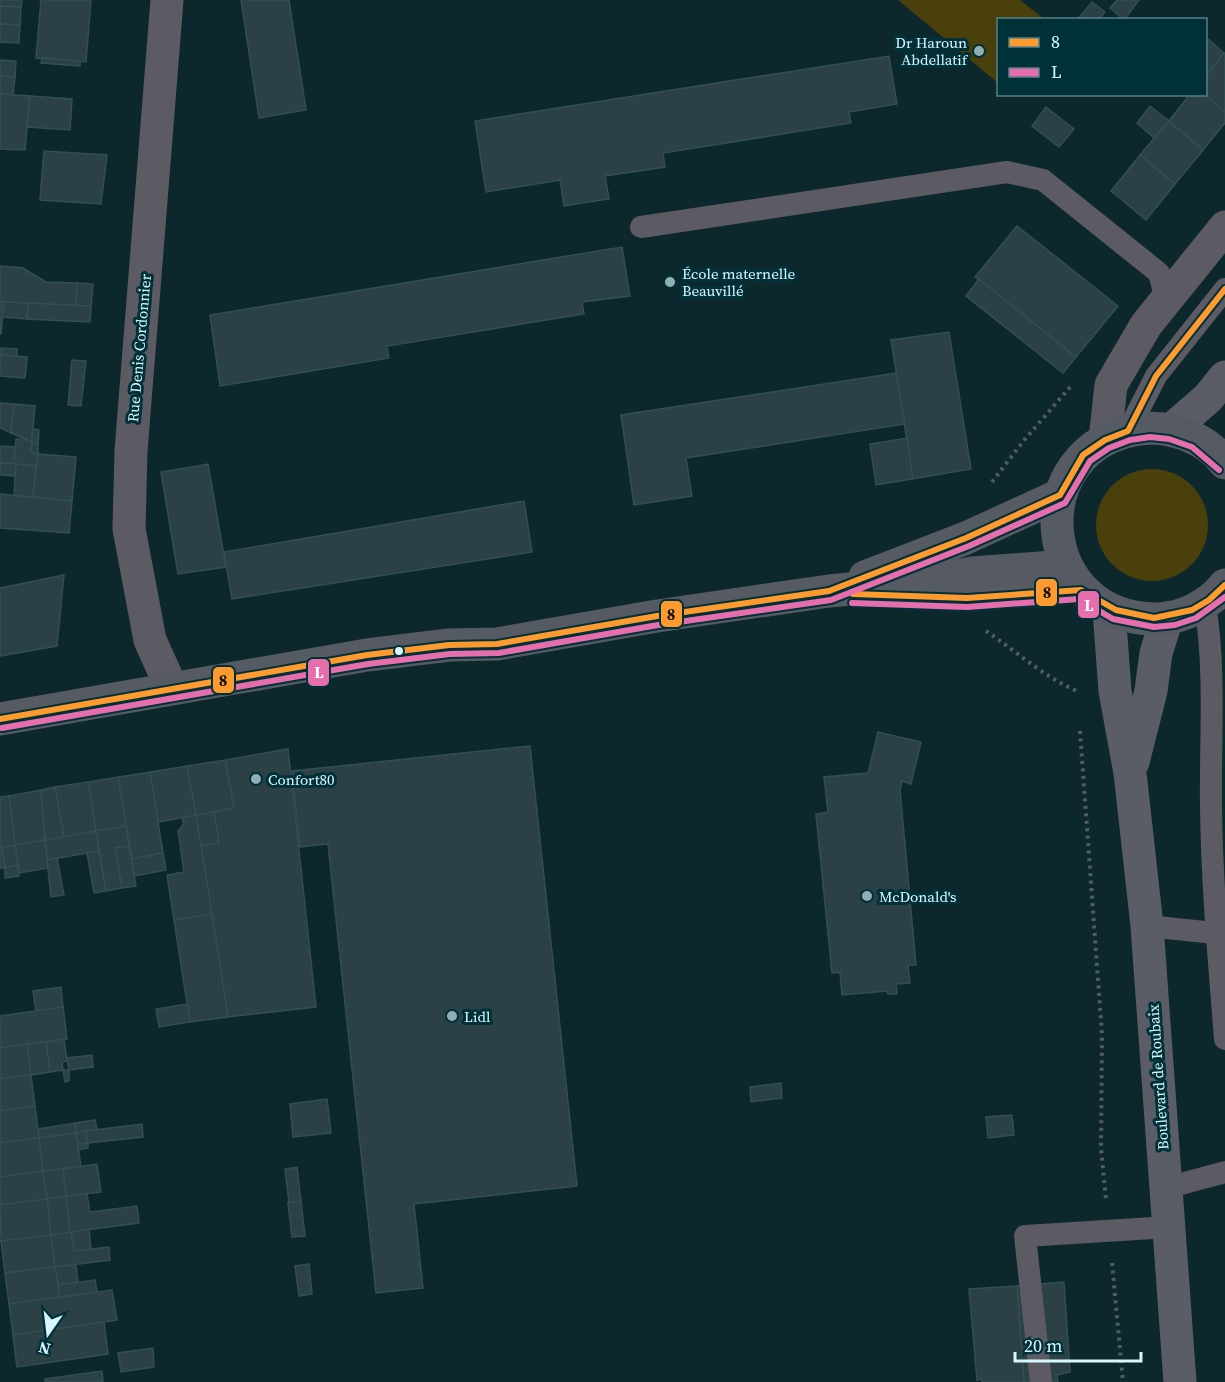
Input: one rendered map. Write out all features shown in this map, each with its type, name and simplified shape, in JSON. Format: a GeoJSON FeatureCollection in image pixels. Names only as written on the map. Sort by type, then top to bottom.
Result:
{"type":"FeatureCollection","features":[{"type":"Feature","properties":{"kind":"main road"},"geometry":{"type":"LineString","coordinates":[[1171,430],[1208,398],[1225,377]]}},
{"type":"Feature","properties":{"kind":"main road"},"geometry":{"type":"LineString","coordinates":[[1215,595],[1187,613],[1167,618],[1138,619],[1109,610],[1074,578],[1058,543],[1056,519],[1060,495],[1083,454],[1116,435],[1150,428],[1171,430],[1197,439],[1225,463]]}},
{"type":"Feature","properties":{"kind":"main road"},"geometry":{"type":"LineString","coordinates":[[829,591],[966,538],[1060,495]]}},
{"type":"Feature","properties":{"kind":"main road"},"geometry":{"type":"LineString","coordinates":[[0,719],[367,655],[449,645],[497,644],[657,616],[829,591],[925,582],[972,573],[1074,578]]}},
{"type":"Feature","properties":{"kind":"main road","name":"Boulevard de Roubaix"},"geometry":{"type":"LineString","coordinates":[[1109,610],[1115,691],[1130,773],[1147,926],[1180,1382]]}},
{"type":"Feature","properties":{"kind":"main road","name":"Boulevard de Roubaix"},"geometry":{"type":"LineString","coordinates":[[1130,773],[1151,691],[1156,653],[1167,618]]}},
{"type":"Feature","properties":{"kind":"street","name":"Rue Denis Cordonnier"},"geometry":{"type":"LineString","coordinates":[[167,0],[131,451],[129,530],[150,640],[172,689]]}},
{"type":"Feature","properties":{"kind":"street"},"geometry":{"type":"LineString","coordinates":[[1116,435],[1111,385],[1146,325],[1225,226]]}},
{"type":"Feature","properties":{"kind":"lane"},"geometry":{"type":"LineString","coordinates":[[641,226],[1007,172],[1043,180],[1159,273],[1166,299]]}},
{"type":"Feature","properties":{"kind":"lane"},"geometry":{"type":"LineString","coordinates":[[1116,435],[1155,376],[1225,289]]}},
{"type":"Feature","properties":{"kind":"lane"},"geometry":{"type":"LineString","coordinates":[[1215,595],[1212,647],[1211,804],[1221,933],[1225,1039]]}},
{"type":"Feature","properties":{"kind":"lane"},"geometry":{"type":"LineString","coordinates":[[1147,926],[1221,933]]}},
{"type":"Feature","properties":{"kind":"lane"},"geometry":{"type":"LineString","coordinates":[[1166,1188],[1225,1172]]}},
{"type":"Feature","properties":{"kind":"lane"},"geometry":{"type":"LineString","coordinates":[[1041,1382],[1025,1236],[1169,1227]]}},
{"type":"Feature","properties":{"kind":"path"},"geometry":{"type":"LineString","coordinates":[[981,627],[1028,659],[1054,681],[1077,691],[1078,700]]}},
{"type":"Feature","properties":{"kind":"path"},"geometry":{"type":"LineString","coordinates":[[1079,720],[1102,1035],[1101,1149],[1123,1382]]}},
{"type":"Feature","properties":{"kind":"shaded area","name":"Dr Haroun Abdellatif"},"geometry":{"type":"Polygon","coordinates":[[[898,0],[1020,0],[1043,18],[997,18],[997,82],[898,0]]]}},
{"type":"Feature","properties":{"kind":"shaded area"},"geometry":{"type":"Polygon","coordinates":[[[1152,469],[1173,473],[1191,486],[1204,504],[1208,525],[1204,546],[1191,564],[1173,577],[1152,581],[1131,577],[1113,564],[1100,546],[1096,525],[1100,504],[1113,486],[1131,473],[1152,469]]]}},
{"type":"Feature","properties":{"kind":"building"},"geometry":{"type":"Polygon","coordinates":[[[0,0],[22,0],[21,7],[0,6],[0,0]]]}},
{"type":"Feature","properties":{"kind":"building"},"geometry":{"type":"Polygon","coordinates":[[[41,0],[91,0],[86,62],[36,58],[41,0]]]}},
{"type":"Feature","properties":{"kind":"building"},"geometry":{"type":"Polygon","coordinates":[[[241,0],[289,0],[306,110],[259,118],[241,0]]]}},
{"type":"Feature","properties":{"kind":"building"},"geometry":{"type":"Polygon","coordinates":[[[1117,0],[1139,0],[1126,18],[1122,18],[1110,8],[1117,0]]]}},
{"type":"Feature","properties":{"kind":"building"},"geometry":{"type":"Polygon","coordinates":[[[1092,2],[1105,12],[1100,18],[1079,18],[1092,2]]]}},
{"type":"Feature","properties":{"kind":"building"},"geometry":{"type":"Polygon","coordinates":[[[0,6],[21,7],[20,25],[0,24],[0,6]]]}},
{"type":"Feature","properties":{"kind":"building"},"geometry":{"type":"Polygon","coordinates":[[[0,24],[20,25],[19,43],[0,42],[0,24]]]}},
{"type":"Feature","properties":{"kind":"building"},"geometry":{"type":"Polygon","coordinates":[[[1207,38],[1224,53],[1207,75],[1207,38]]]}},
{"type":"Feature","properties":{"kind":"building"},"geometry":{"type":"Polygon","coordinates":[[[1225,53],[1225,112],[1206,96],[1207,75],[1225,53]]]}},
{"type":"Feature","properties":{"kind":"building"},"geometry":{"type":"Polygon","coordinates":[[[889,56],[897,104],[849,112],[851,123],[663,153],[665,167],[605,176],[609,199],[564,206],[560,180],[486,192],[475,121],[889,56]]]}},
{"type":"Feature","properties":{"kind":"building"},"geometry":{"type":"Polygon","coordinates":[[[42,58],[80,61],[80,66],[41,63],[42,58]]]}},
{"type":"Feature","properties":{"kind":"building"},"geometry":{"type":"Polygon","coordinates":[[[0,60],[16,61],[15,77],[0,76],[0,60]]]}},
{"type":"Feature","properties":{"kind":"building"},"geometry":{"type":"Polygon","coordinates":[[[0,76],[15,77],[13,95],[0,94],[0,76]]]}},
{"type":"Feature","properties":{"kind":"building"},"geometry":{"type":"Polygon","coordinates":[[[0,94],[30,96],[25,150],[0,149],[0,94]]]}},
{"type":"Feature","properties":{"kind":"building"},"geometry":{"type":"Polygon","coordinates":[[[30,96],[72,99],[70,130],[27,127],[30,96]]]}},
{"type":"Feature","properties":{"kind":"building"},"geometry":{"type":"Polygon","coordinates":[[[1188,96],[1206,96],[1225,112],[1225,123],[1203,150],[1169,121],[1188,96]]]}},
{"type":"Feature","properties":{"kind":"building"},"geometry":{"type":"Polygon","coordinates":[[[1150,106],[1169,121],[1154,138],[1137,123],[1150,106]]]}},
{"type":"Feature","properties":{"kind":"building"},"geometry":{"type":"Polygon","coordinates":[[[1046,107],[1074,129],[1059,147],[1032,126],[1046,107]]]}},
{"type":"Feature","properties":{"kind":"building"},"geometry":{"type":"Polygon","coordinates":[[[1169,121],[1203,150],[1175,184],[1140,155],[1169,121]]]}},
{"type":"Feature","properties":{"kind":"building"},"geometry":{"type":"Polygon","coordinates":[[[44,151],[107,155],[101,204],[40,200],[44,151]]]}},
{"type":"Feature","properties":{"kind":"building"},"geometry":{"type":"Polygon","coordinates":[[[1140,155],[1175,184],[1146,220],[1111,191],[1140,155]]]}},
{"type":"Feature","properties":{"kind":"building"},"geometry":{"type":"Polygon","coordinates":[[[1017,226],[1118,306],[1076,357],[975,277],[1017,226]]]}},
{"type":"Feature","properties":{"kind":"building"},"geometry":{"type":"Polygon","coordinates":[[[622,247],[630,296],[582,302],[584,314],[387,346],[389,358],[220,386],[210,315],[622,247]]]}},
{"type":"Feature","properties":{"kind":"building"},"geometry":{"type":"Polygon","coordinates":[[[0,266],[23,268],[46,282],[77,283],[76,306],[0,302],[0,266]]]}},
{"type":"Feature","properties":{"kind":"building"},"geometry":{"type":"Polygon","coordinates":[[[979,279],[1076,357],[1063,373],[966,296],[979,279]]]}},
{"type":"Feature","properties":{"kind":"building"},"geometry":{"type":"Polygon","coordinates":[[[77,283],[93,284],[91,306],[76,306],[77,283]]]}},
{"type":"Feature","properties":{"kind":"building"},"geometry":{"type":"Polygon","coordinates":[[[0,302],[4,302],[1,334],[0,334],[0,302]]]}},
{"type":"Feature","properties":{"kind":"building"},"geometry":{"type":"Polygon","coordinates":[[[4,302],[28,303],[27,319],[2,317],[4,302]]]}},
{"type":"Feature","properties":{"kind":"building"},"geometry":{"type":"Polygon","coordinates":[[[28,303],[91,306],[90,322],[27,319],[28,303]]]}},
{"type":"Feature","properties":{"kind":"building"},"geometry":{"type":"Polygon","coordinates":[[[949,332],[971,469],[913,479],[891,340],[949,332]]]}},
{"type":"Feature","properties":{"kind":"building"},"geometry":{"type":"Polygon","coordinates":[[[1,348],[17,349],[17,357],[0,355],[1,348]]]}},
{"type":"Feature","properties":{"kind":"building"},"geometry":{"type":"Polygon","coordinates":[[[0,355],[27,357],[25,378],[0,376],[0,355]]]}},
{"type":"Feature","properties":{"kind":"building"},"geometry":{"type":"Polygon","coordinates":[[[72,360],[86,361],[81,406],[68,405],[72,360]]]}},
{"type":"Feature","properties":{"kind":"building"},"geometry":{"type":"Polygon","coordinates":[[[896,373],[905,424],[686,458],[692,496],[634,505],[621,415],[896,373]]]}},
{"type":"Feature","properties":{"kind":"building"},"geometry":{"type":"Polygon","coordinates":[[[0,403],[14,404],[11,433],[0,428],[0,403]]]}},
{"type":"Feature","properties":{"kind":"building"},"geometry":{"type":"Polygon","coordinates":[[[14,404],[35,406],[32,442],[11,433],[14,404]]]}},
{"type":"Feature","properties":{"kind":"building"},"geometry":{"type":"Polygon","coordinates":[[[32,429],[39,430],[38,444],[32,443],[32,429]]]}},
{"type":"Feature","properties":{"kind":"building"},"geometry":{"type":"Polygon","coordinates":[[[21,437],[32,442],[31,452],[38,454],[36,466],[14,464],[16,439],[21,440],[21,437]]]}},
{"type":"Feature","properties":{"kind":"building"},"geometry":{"type":"Polygon","coordinates":[[[907,438],[913,479],[876,485],[870,444],[907,438]]]}},
{"type":"Feature","properties":{"kind":"building"},"geometry":{"type":"Polygon","coordinates":[[[32,443],[38,444],[38,454],[31,452],[32,443]]]}},
{"type":"Feature","properties":{"kind":"building"},"geometry":{"type":"Polygon","coordinates":[[[0,446],[15,447],[14,464],[0,463],[0,446]]]}},
{"type":"Feature","properties":{"kind":"building"},"geometry":{"type":"Polygon","coordinates":[[[38,454],[76,457],[72,501],[33,497],[38,454]]]}},
{"type":"Feature","properties":{"kind":"building"},"geometry":{"type":"Polygon","coordinates":[[[0,463],[16,464],[15,476],[0,475],[0,463]]]}},
{"type":"Feature","properties":{"kind":"building"},"geometry":{"type":"Polygon","coordinates":[[[16,464],[36,466],[33,497],[14,496],[16,464]]]}},
{"type":"Feature","properties":{"kind":"building"},"geometry":{"type":"Polygon","coordinates":[[[208,464],[226,567],[178,574],[161,472],[208,464]]]}},
{"type":"Feature","properties":{"kind":"building"},"geometry":{"type":"Polygon","coordinates":[[[0,494],[72,501],[69,533],[0,528],[0,494]]]}},
{"type":"Feature","properties":{"kind":"building"},"geometry":{"type":"Polygon","coordinates":[[[524,501],[532,552],[232,599],[224,552],[524,501]]]}},
{"type":"Feature","properties":{"kind":"building"},"geometry":{"type":"Polygon","coordinates":[[[64,575],[57,646],[0,656],[0,588],[64,575]]]}},
{"type":"Feature","properties":{"kind":"building","name":"McDonald's"},"geometry":{"type":"Polygon","coordinates":[[[878,732],[921,742],[911,784],[902,781],[900,790],[916,965],[908,965],[910,983],[896,984],[897,994],[888,994],[887,991],[842,995],[840,972],[832,973],[816,814],[828,812],[824,777],[868,773],[878,732]]]}},
{"type":"Feature","properties":{"kind":"building","name":"Lidl"},"geometry":{"type":"Polygon","coordinates":[[[530,746],[577,1186],[414,1204],[423,1288],[376,1293],[328,844],[300,847],[292,771],[530,746]]]}},
{"type":"Feature","properties":{"kind":"building"},"geometry":{"type":"Polygon","coordinates":[[[288,749],[316,1007],[228,1017],[201,846],[219,843],[214,812],[234,808],[225,760],[288,749]]]}},
{"type":"Feature","properties":{"kind":"building"},"geometry":{"type":"Polygon","coordinates":[[[225,760],[234,808],[196,815],[187,766],[225,760]]]}},
{"type":"Feature","properties":{"kind":"building"},"geometry":{"type":"Polygon","coordinates":[[[187,766],[196,815],[158,822],[150,772],[187,766]]]}},
{"type":"Feature","properties":{"kind":"building"},"geometry":{"type":"Polygon","coordinates":[[[150,772],[163,853],[132,859],[118,777],[150,772]]]}},
{"type":"Feature","properties":{"kind":"building"},"geometry":{"type":"Polygon","coordinates":[[[118,777],[126,826],[96,831],[88,782],[118,777]]]}},
{"type":"Feature","properties":{"kind":"building"},"geometry":{"type":"Polygon","coordinates":[[[88,782],[96,831],[64,837],[55,787],[88,782]]]}},
{"type":"Feature","properties":{"kind":"building"},"geometry":{"type":"Polygon","coordinates":[[[55,787],[64,837],[45,840],[41,790],[55,787]]]}},
{"type":"Feature","properties":{"kind":"building"},"geometry":{"type":"Polygon","coordinates":[[[41,790],[45,840],[15,845],[9,796],[41,790]]]}},
{"type":"Feature","properties":{"kind":"building"},"geometry":{"type":"Polygon","coordinates":[[[9,796],[15,845],[0,848],[0,797],[9,796]]]}},
{"type":"Feature","properties":{"kind":"building"},"geometry":{"type":"Polygon","coordinates":[[[214,812],[219,843],[201,846],[196,815],[214,812]]]}},
{"type":"Feature","properties":{"kind":"building"},"geometry":{"type":"Polygon","coordinates":[[[196,815],[212,914],[174,920],[167,875],[184,872],[178,831],[184,824],[182,818],[196,815]]]}},
{"type":"Feature","properties":{"kind":"building"},"geometry":{"type":"Polygon","coordinates":[[[126,826],[129,846],[115,848],[122,888],[106,891],[96,831],[126,826]]]}},
{"type":"Feature","properties":{"kind":"building"},"geometry":{"type":"Polygon","coordinates":[[[96,831],[99,851],[47,860],[45,840],[96,831]]]}},
{"type":"Feature","properties":{"kind":"building"},"geometry":{"type":"Polygon","coordinates":[[[45,840],[48,868],[19,873],[15,845],[45,840]]]}},
{"type":"Feature","properties":{"kind":"building"},"geometry":{"type":"Polygon","coordinates":[[[15,845],[18,865],[5,868],[2,847],[15,845]]]}},
{"type":"Feature","properties":{"kind":"building"},"geometry":{"type":"Polygon","coordinates":[[[129,846],[136,886],[122,888],[115,848],[129,846]]]}},
{"type":"Feature","properties":{"kind":"building"},"geometry":{"type":"Polygon","coordinates":[[[2,847],[5,868],[0,868],[0,848],[2,847]]]}},
{"type":"Feature","properties":{"kind":"building"},"geometry":{"type":"Polygon","coordinates":[[[99,851],[106,891],[94,893],[87,853],[99,851]]]}},
{"type":"Feature","properties":{"kind":"building"},"geometry":{"type":"Polygon","coordinates":[[[163,853],[166,870],[134,876],[132,859],[163,853]]]}},
{"type":"Feature","properties":{"kind":"building"},"geometry":{"type":"Polygon","coordinates":[[[57,858],[64,895],[51,897],[47,860],[57,858]]]}},
{"type":"Feature","properties":{"kind":"building"},"geometry":{"type":"Polygon","coordinates":[[[18,865],[19,876],[5,878],[5,868],[18,865]]]}},
{"type":"Feature","properties":{"kind":"building"},"geometry":{"type":"Polygon","coordinates":[[[212,914],[228,1017],[190,1022],[174,920],[212,914]]]}},
{"type":"Feature","properties":{"kind":"building"},"geometry":{"type":"Polygon","coordinates":[[[61,987],[63,1007],[36,1011],[33,991],[61,987]]]}},
{"type":"Feature","properties":{"kind":"building"},"geometry":{"type":"Polygon","coordinates":[[[187,1004],[190,1022],[159,1027],[156,1009],[187,1004]]]}},
{"type":"Feature","properties":{"kind":"building"},"geometry":{"type":"Polygon","coordinates":[[[63,1007],[67,1039],[0,1048],[0,1016],[63,1007]]]}},
{"type":"Feature","properties":{"kind":"building"},"geometry":{"type":"Polygon","coordinates":[[[64,1039],[67,1061],[62,1062],[63,1070],[50,1072],[46,1042],[64,1039]]]}},
{"type":"Feature","properties":{"kind":"building"},"geometry":{"type":"Polygon","coordinates":[[[46,1042],[50,1072],[31,1075],[27,1044],[46,1042]]]}},
{"type":"Feature","properties":{"kind":"building"},"geometry":{"type":"Polygon","coordinates":[[[27,1044],[31,1075],[0,1079],[0,1048],[27,1044]]]}},
{"type":"Feature","properties":{"kind":"building"},"geometry":{"type":"Polygon","coordinates":[[[92,1055],[93,1067],[69,1070],[67,1058],[92,1055]]]}},
{"type":"Feature","properties":{"kind":"building"},"geometry":{"type":"Polygon","coordinates":[[[63,1070],[69,1070],[69,1081],[65,1082],[63,1070]]]}},
{"type":"Feature","properties":{"kind":"building"},"geometry":{"type":"Polygon","coordinates":[[[31,1075],[35,1106],[0,1111],[0,1079],[31,1075]]]}},
{"type":"Feature","properties":{"kind":"building"},"geometry":{"type":"Polygon","coordinates":[[[781,1083],[782,1098],[751,1102],[750,1087],[781,1083]]]}},
{"type":"Feature","properties":{"kind":"building"},"geometry":{"type":"Polygon","coordinates":[[[327,1099],[331,1133],[293,1137],[290,1104],[327,1099]]]}},
{"type":"Feature","properties":{"kind":"building"},"geometry":{"type":"Polygon","coordinates":[[[35,1106],[39,1138],[0,1143],[0,1111],[35,1106]]]}},
{"type":"Feature","properties":{"kind":"building"},"geometry":{"type":"Polygon","coordinates":[[[1012,1115],[1014,1135],[988,1138],[986,1117],[1012,1115]]]}},
{"type":"Feature","properties":{"kind":"building"},"geometry":{"type":"Polygon","coordinates":[[[95,1120],[97,1130],[76,1133],[75,1123],[95,1120]]]}},
{"type":"Feature","properties":{"kind":"building"},"geometry":{"type":"Polygon","coordinates":[[[75,1123],[76,1133],[39,1138],[38,1129],[75,1123]]]}},
{"type":"Feature","properties":{"kind":"building"},"geometry":{"type":"Polygon","coordinates":[[[142,1124],[143,1137],[88,1143],[86,1131],[142,1124]]]}},
{"type":"Feature","properties":{"kind":"building"},"geometry":{"type":"Polygon","coordinates":[[[86,1131],[88,1143],[78,1144],[76,1133],[86,1131]]]}},
{"type":"Feature","properties":{"kind":"building"},"geometry":{"type":"Polygon","coordinates":[[[76,1133],[81,1167],[43,1171],[39,1138],[76,1133]]]}},
{"type":"Feature","properties":{"kind":"building"},"geometry":{"type":"Polygon","coordinates":[[[39,1138],[43,1171],[0,1177],[0,1143],[39,1138]]]}},
{"type":"Feature","properties":{"kind":"building"},"geometry":{"type":"Polygon","coordinates":[[[88,1143],[88,1148],[78,1150],[78,1144],[88,1143]]]}},
{"type":"Feature","properties":{"kind":"building"},"geometry":{"type":"Polygon","coordinates":[[[97,1164],[101,1192],[66,1196],[63,1169],[97,1164]]]}},
{"type":"Feature","properties":{"kind":"building"},"geometry":{"type":"Polygon","coordinates":[[[297,1167],[301,1201],[289,1203],[285,1169],[297,1167]]]}},
{"type":"Feature","properties":{"kind":"building"},"geometry":{"type":"Polygon","coordinates":[[[63,1169],[66,1196],[47,1199],[43,1171],[63,1169]]]}},
{"type":"Feature","properties":{"kind":"building"},"geometry":{"type":"Polygon","coordinates":[[[43,1171],[47,1199],[0,1205],[0,1177],[43,1171]]]}},
{"type":"Feature","properties":{"kind":"building"},"geometry":{"type":"Polygon","coordinates":[[[87,1194],[90,1212],[137,1206],[139,1223],[70,1232],[66,1196],[87,1194]]]}},
{"type":"Feature","properties":{"kind":"building"},"geometry":{"type":"Polygon","coordinates":[[[66,1196],[70,1232],[51,1235],[47,1199],[66,1196]]]}},
{"type":"Feature","properties":{"kind":"building"},"geometry":{"type":"Polygon","coordinates":[[[47,1199],[51,1235],[1,1241],[0,1205],[47,1199]]]}},
{"type":"Feature","properties":{"kind":"building"},"geometry":{"type":"Polygon","coordinates":[[[301,1201],[305,1236],[292,1237],[288,1203],[301,1201]]]}},
{"type":"Feature","properties":{"kind":"building"},"geometry":{"type":"Polygon","coordinates":[[[89,1229],[91,1249],[74,1251],[71,1232],[89,1229]]]}},
{"type":"Feature","properties":{"kind":"building"},"geometry":{"type":"Polygon","coordinates":[[[71,1232],[74,1251],[109,1247],[110,1260],[55,1267],[51,1235],[71,1232]]]}},
{"type":"Feature","properties":{"kind":"building"},"geometry":{"type":"Polygon","coordinates":[[[51,1235],[55,1267],[5,1273],[1,1241],[51,1235]]]}},
{"type":"Feature","properties":{"kind":"building"},"geometry":{"type":"Polygon","coordinates":[[[309,1264],[312,1294],[299,1296],[295,1266],[309,1264]]]}},
{"type":"Feature","properties":{"kind":"building"},"geometry":{"type":"Polygon","coordinates":[[[76,1265],[78,1282],[58,1285],[55,1267],[76,1265]]]}},
{"type":"Feature","properties":{"kind":"building"},"geometry":{"type":"Polygon","coordinates":[[[55,1267],[60,1297],[9,1304],[5,1273],[55,1267]]]}},
{"type":"Feature","properties":{"kind":"building"},"geometry":{"type":"Polygon","coordinates":[[[95,1280],[97,1292],[60,1297],[58,1285],[95,1280]]]}},
{"type":"Feature","properties":{"kind":"building"},"geometry":{"type":"Polygon","coordinates":[[[1064,1282],[1070,1372],[1057,1375],[1058,1382],[1024,1382],[1017,1286],[1064,1282]]]}},
{"type":"Feature","properties":{"kind":"building"},"geometry":{"type":"Polygon","coordinates":[[[1017,1286],[1024,1382],[982,1382],[982,1379],[977,1380],[969,1289],[1017,1286]]]}},
{"type":"Feature","properties":{"kind":"building"},"geometry":{"type":"Polygon","coordinates":[[[112,1290],[117,1320],[13,1335],[9,1304],[112,1290]]]}},
{"type":"Feature","properties":{"kind":"building"},"geometry":{"type":"Polygon","coordinates":[[[104,1322],[108,1354],[17,1367],[13,1335],[104,1322]]]}},
{"type":"Feature","properties":{"kind":"building"},"geometry":{"type":"Polygon","coordinates":[[[153,1348],[154,1367],[121,1372],[118,1353],[153,1348]]]}},
{"type":"Feature","properties":{"kind":"building"},"geometry":{"type":"Polygon","coordinates":[[[102,1371],[103,1382],[45,1382],[45,1379],[102,1371]]]}},
{"type":"Feature","properties":{"kind":"transit line","name":"8"},"geometry":{"type":"LineString","coordinates":[[0,719],[367,655],[449,645],[497,644],[657,616],[829,591],[966,538],[1060,495],[1083,455],[1105,440],[1128,431],[1156,376],[1225,289]]}},
{"type":"Feature","properties":{"kind":"transit line","name":"L"},"geometry":{"type":"LineString","coordinates":[[2,728],[368,664],[450,654],[499,653],[658,625],[831,600],[969,546],[1065,503],[1090,461],[1109,448],[1130,440],[1150,437],[1169,439],[1192,447],[1219,470]]}},
{"type":"Feature","properties":{"kind":"transit line","name":"8"},"geometry":{"type":"LineString","coordinates":[[853,594],[967,598],[1081,590],[1116,610],[1154,618],[1192,610],[1209,600],[1225,585]]}},
{"type":"Feature","properties":{"kind":"transit line","name":"L"},"geometry":{"type":"LineString","coordinates":[[852,603],[967,607],[1079,599],[1113,619],[1154,627],[1175,625],[1196,618],[1225,597]]}},
{"type":"Feature","properties":{"kind":"place","name":"Dr Haroun Abdellatif"},"geometry":{"type":"Point","coordinates":[979,51]}},
{"type":"Feature","properties":{"kind":"place","name":"École maternelle Beauvillé"},"geometry":{"type":"Point","coordinates":[670,282]}},
{"type":"Feature","properties":{"kind":"place","name":"Confort80"},"geometry":{"type":"Point","coordinates":[256,779]}},
{"type":"Feature","properties":{"kind":"place","name":"McDonald's"},"geometry":{"type":"Point","coordinates":[867,896]}},
{"type":"Feature","properties":{"kind":"place","name":"Lidl"},"geometry":{"type":"Point","coordinates":[452,1016]}}]}
